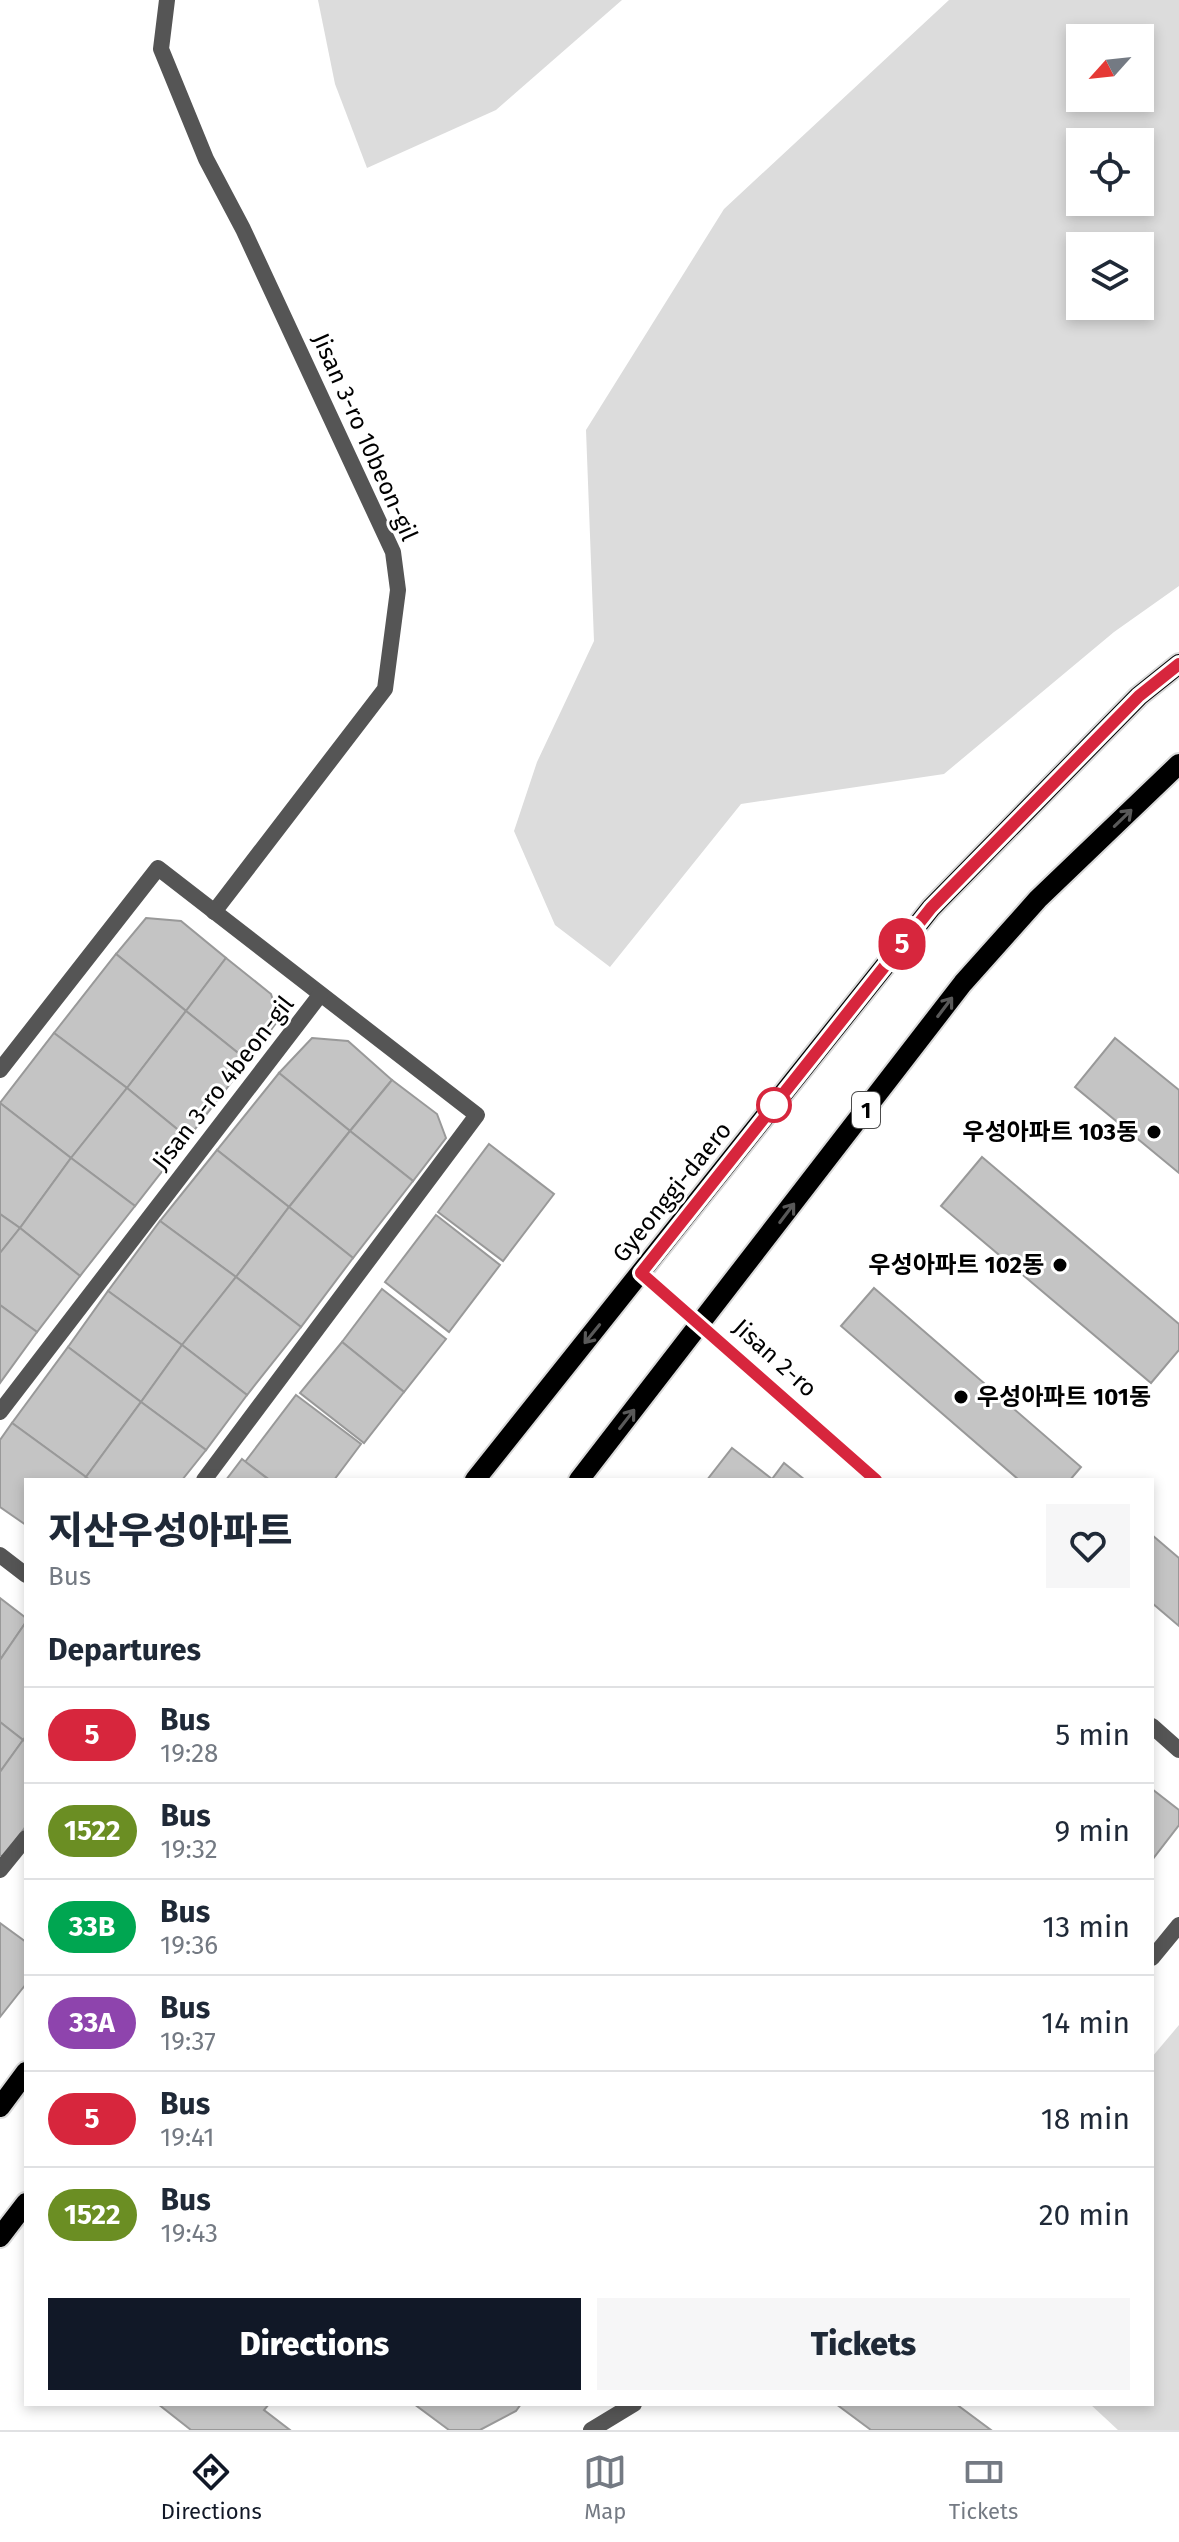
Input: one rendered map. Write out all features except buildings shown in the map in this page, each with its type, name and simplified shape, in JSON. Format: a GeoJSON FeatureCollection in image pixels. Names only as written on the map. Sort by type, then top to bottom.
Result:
{"type":"FeatureCollection","features":[{"type":"Feature","properties":{"kind":"main road","name":"Gyeonggi-daero"},"geometry":{"type":"LineString","coordinates":[[477,1478],[931,908],[1139,696],[1179,664]]}},
{"type":"Feature","properties":{"kind":"main road","name":"1"},"geometry":{"type":"LineString","coordinates":[[581,1478],[963,983],[1038,899],[1179,764]]}},
{"type":"Feature","properties":{"kind":"main road"},"geometry":{"type":"LineString","coordinates":[[0,2107],[24,2075]]}},
{"type":"Feature","properties":{"kind":"main road"},"geometry":{"type":"LineString","coordinates":[[0,2237],[24,2206]]}},
{"type":"Feature","properties":{"kind":"street","name":"Jisan 3-ro 10beon-gil"},"geometry":{"type":"LineString","coordinates":[[167,0],[161,49],[206,159],[243,229],[393,552],[398,590],[385,689],[214,912]]}},
{"type":"Feature","properties":{"kind":"street"},"geometry":{"type":"LineString","coordinates":[[0,1070],[158,868],[320,995]]}},
{"type":"Feature","properties":{"kind":"street","name":"Jisan 3-ro 4beon-gil"},"geometry":{"type":"LineString","coordinates":[[0,1412],[320,995],[477,1115],[205,1478]]}},
{"type":"Feature","properties":{"kind":"street","name":"Jisan 2-ro"},"geometry":{"type":"LineString","coordinates":[[641,1273],[874,1478]]}},
{"type":"Feature","properties":{"kind":"street"},"geometry":{"type":"LineString","coordinates":[[0,1555],[24,1573]]}},
{"type":"Feature","properties":{"kind":"street"},"geometry":{"type":"LineString","coordinates":[[1154,1728],[1179,1750]]}},
{"type":"Feature","properties":{"kind":"street"},"geometry":{"type":"LineString","coordinates":[[0,1870],[24,1840]]}},
{"type":"Feature","properties":{"kind":"street"},"geometry":{"type":"LineString","coordinates":[[1154,1956],[1179,1925]]}},
{"type":"Feature","properties":{"kind":"street"},"geometry":{"type":"LineString","coordinates":[[591,2430],[631,2406]]}},
{"type":"Feature","properties":{"kind":"shaded area"},"geometry":{"type":"Polygon","coordinates":[[[318,0],[622,0],[496,110],[367,168],[335,84],[318,0]]]}},
{"type":"Feature","properties":{"kind":"shaded area"},"geometry":{"type":"Polygon","coordinates":[[[949,0],[1179,0],[1179,586],[1114,632],[944,774],[741,804],[610,967],[555,925],[514,831],[537,762],[594,641],[586,430],[724,209],[949,0]]]}},
{"type":"Feature","properties":{"kind":"shaded area"},"geometry":{"type":"Polygon","coordinates":[[[1179,2025],[1179,2430],[1118,2430],[1092,2406],[1154,2406],[1154,2055],[1179,2025]]]}},
{"type":"Feature","properties":{"kind":"bus line","name":"5"},"geometry":{"type":"LineString","coordinates":[[874,1478],[641,1273],[931,908],[1139,696],[1179,664]]}},
{"type":"Feature","properties":{"kind":"place","name":"우성아파트 103동"},"geometry":{"type":"Point","coordinates":[1154,1132]}},
{"type":"Feature","properties":{"kind":"place","name":"우성아파트 102동"},"geometry":{"type":"Point","coordinates":[1060,1265]}},
{"type":"Feature","properties":{"kind":"place","name":"우성아파트 101동"},"geometry":{"type":"Point","coordinates":[961,1397]}}]}
